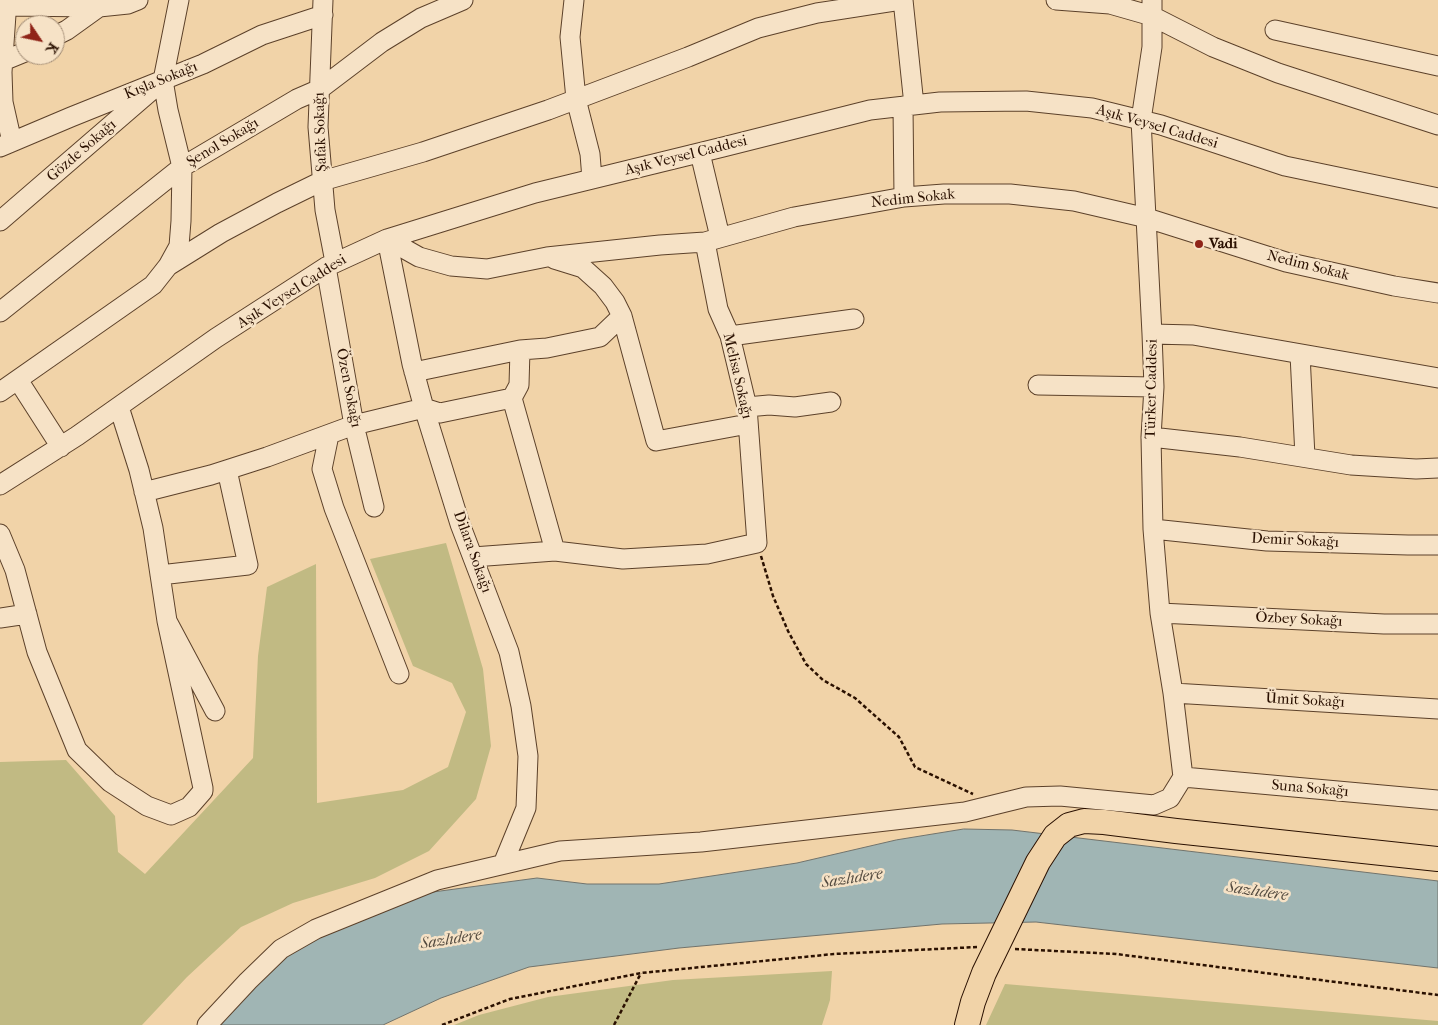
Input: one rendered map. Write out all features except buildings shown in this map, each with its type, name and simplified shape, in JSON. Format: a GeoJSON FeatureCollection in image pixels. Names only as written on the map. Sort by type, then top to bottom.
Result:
{"type":"FeatureCollection","features":[{"type":"Feature","properties":{"kind":"main road"},"geometry":{"type":"LineString","coordinates":[[967,1025],[973,1002],[995,948],[1024,889],[1055,836],[1069,824],[1084,821],[1438,859]]}},
{"type":"Feature","properties":{"kind":"street"},"geometry":{"type":"LineString","coordinates":[[6,144],[1,90],[6,3],[99,7],[128,4],[138,0]]}},
{"type":"Feature","properties":{"kind":"street"},"geometry":{"type":"LineString","coordinates":[[0,392],[152,285],[168,266],[179,246],[182,167],[168,110],[163,80],[179,0]]}},
{"type":"Feature","properties":{"kind":"street","name":"Şenol Sokağı"},"geometry":{"type":"LineString","coordinates":[[0,312],[182,167],[297,99],[320,89],[390,37],[421,18],[463,0]]}},
{"type":"Feature","properties":{"kind":"street"},"geometry":{"type":"LineString","coordinates":[[574,0],[570,36],[576,99],[590,154],[592,179]]}},
{"type":"Feature","properties":{"kind":"street"},"geometry":{"type":"LineString","coordinates":[[168,266],[221,233],[322,181],[423,152],[576,99],[688,57],[758,28],[817,13],[902,0],[909,106],[904,197]]}},
{"type":"Feature","properties":{"kind":"street"},"geometry":{"type":"LineString","coordinates":[[1056,0],[1152,8],[1213,47],[1278,73],[1438,125]]}},
{"type":"Feature","properties":{"kind":"street"},"geometry":{"type":"LineString","coordinates":[[65,31],[99,7]]}},
{"type":"Feature","properties":{"kind":"street","name":"Kışla Sokağı"},"geometry":{"type":"LineString","coordinates":[[6,144],[203,64],[323,7]]}},
{"type":"Feature","properties":{"kind":"street","name":"Şafak Sokağı"},"geometry":{"type":"LineString","coordinates":[[323,7],[318,127],[331,265]]}},
{"type":"Feature","properties":{"kind":"street","name":"Türker Caddesi"},"geometry":{"type":"LineString","coordinates":[[1152,8],[1152,48],[1141,120],[1154,387],[1151,437],[1153,529],[1160,613],[1183,777]]}},
{"type":"Feature","properties":{"kind":"street"},"geometry":{"type":"LineString","coordinates":[[1275,30],[1438,66]]}},
{"type":"Feature","properties":{"kind":"street"},"geometry":{"type":"LineString","coordinates":[[3,61],[15,56]]}},
{"type":"Feature","properties":{"kind":"street","name":"Gözde Sokağı"},"geometry":{"type":"LineString","coordinates":[[0,221],[163,80]]}},
{"type":"Feature","properties":{"kind":"street","name":"Aşık Veysel Caddesi"},"geometry":{"type":"LineString","coordinates":[[0,485],[61,447],[216,338],[331,265],[387,239],[535,193],[870,110],[940,102],[1026,102],[1092,108],[1162,125],[1285,166],[1438,198]]}},
{"type":"Feature","properties":{"kind":"street","name":"Melisa Sokağı"},"geometry":{"type":"LineString","coordinates":[[700,153],[712,240],[718,309],[730,336],[748,415],[757,543]]}},
{"type":"Feature","properties":{"kind":"street","name":"Nedim Sokak"},"geometry":{"type":"LineString","coordinates":[[387,239],[419,257],[451,266],[487,268],[547,257],[712,240],[794,217],[904,197],[944,194],[1010,194],[1074,201],[1147,218],[1286,262],[1394,286],[1438,293]]}},
{"type":"Feature","properties":{"kind":"street","name":"Dilara Sokağı"},"geometry":{"type":"LineString","coordinates":[[387,239],[414,372],[424,408],[460,524],[509,652],[521,706],[528,756],[526,808],[503,864]]}},
{"type":"Feature","properties":{"kind":"street"},"geometry":{"type":"LineString","coordinates":[[547,257],[583,268],[603,286],[615,302],[622,316],[656,441],[748,415],[769,406],[795,407],[831,402]]}},
{"type":"Feature","properties":{"kind":"street","name":"Özen Sokağı"},"geometry":{"type":"LineString","coordinates":[[331,265],[354,426],[374,507]]}},
{"type":"Feature","properties":{"kind":"street"},"geometry":{"type":"LineString","coordinates":[[414,372],[520,350],[547,348],[600,337],[622,316]]}},
{"type":"Feature","properties":{"kind":"street"},"geometry":{"type":"LineString","coordinates":[[730,336],[854,319]]}},
{"type":"Feature","properties":{"kind":"street"},"geometry":{"type":"LineString","coordinates":[[1152,334],[1193,335],[1438,378]]}},
{"type":"Feature","properties":{"kind":"street"},"geometry":{"type":"LineString","coordinates":[[520,350],[519,385],[512,398],[555,551]]}},
{"type":"Feature","properties":{"kind":"street"},"geometry":{"type":"LineString","coordinates":[[1300,354],[1305,457]]}},
{"type":"Feature","properties":{"kind":"street"},"geometry":{"type":"LineString","coordinates":[[18,380],[61,447]]}},
{"type":"Feature","properties":{"kind":"street"},"geometry":{"type":"LineString","coordinates":[[1038,385],[1154,387]]}},
{"type":"Feature","properties":{"kind":"street"},"geometry":{"type":"LineString","coordinates":[[144,492],[227,470],[354,426],[424,408],[440,413],[512,398]]}},
{"type":"Feature","properties":{"kind":"street"},"geometry":{"type":"LineString","coordinates":[[0,534],[15,570],[37,652],[77,750],[110,782],[147,806],[171,815],[189,807],[204,788],[167,621],[153,528],[139,470],[118,407]]}},
{"type":"Feature","properties":{"kind":"street"},"geometry":{"type":"LineString","coordinates":[[329,435],[322,469],[334,508],[399,674]]}},
{"type":"Feature","properties":{"kind":"street"},"geometry":{"type":"LineString","coordinates":[[1151,437],[1240,446],[1351,465],[1438,468]]}},
{"type":"Feature","properties":{"kind":"street"},"geometry":{"type":"LineString","coordinates":[[160,576],[248,566],[227,470]]}},
{"type":"Feature","properties":{"kind":"street","name":"Demir Sokağı"},"geometry":{"type":"LineString","coordinates":[[1153,529],[1266,541],[1438,545]]}},
{"type":"Feature","properties":{"kind":"street"},"geometry":{"type":"LineString","coordinates":[[473,557],[555,551],[623,559],[706,554],[757,543]]}},
{"type":"Feature","properties":{"kind":"street","name":"Özbey Sokağı"},"geometry":{"type":"LineString","coordinates":[[1160,613],[1384,624],[1438,624]]}},
{"type":"Feature","properties":{"kind":"street"},"geometry":{"type":"LineString","coordinates":[[0,618],[27,614]]}},
{"type":"Feature","properties":{"kind":"street"},"geometry":{"type":"LineString","coordinates":[[167,621],[215,711]]}},
{"type":"Feature","properties":{"kind":"street","name":"Ümit Sokağı"},"geometry":{"type":"LineString","coordinates":[[1172,693],[1438,708]]}},
{"type":"Feature","properties":{"kind":"street"},"geometry":{"type":"LineString","coordinates":[[207,1025],[281,949],[316,929],[437,880],[560,851],[701,842],[965,812],[1026,797],[1060,796],[1154,805],[1170,798],[1183,777]]}},
{"type":"Feature","properties":{"kind":"street","name":"Suna Sokağı"},"geometry":{"type":"LineString","coordinates":[[1183,777],[1438,800]]}},
{"type":"Feature","properties":{"kind":"path"},"geometry":{"type":"LineString","coordinates":[[757,543],[772,596],[806,664],[823,680],[855,698],[899,737],[915,767],[993,804]]}},
{"type":"Feature","properties":{"kind":"path"},"geometry":{"type":"LineString","coordinates":[[442,1025],[510,999],[640,973],[834,954],[970,946],[1116,954],[1438,995]]}},
{"type":"Feature","properties":{"kind":"path"},"geometry":{"type":"LineString","coordinates":[[614,1025],[640,973]]}},
{"type":"Feature","properties":{"kind":"shaded area"},"geometry":{"type":"Polygon","coordinates":[[[446,543],[483,669],[491,746],[476,799],[429,851],[375,878],[293,903],[241,927],[187,977],[142,1025],[0,1025],[0,762],[66,760],[115,816],[118,852],[145,874],[253,758],[258,656],[267,587],[316,564],[317,803],[403,790],[448,767],[466,712],[452,683],[413,666],[370,559],[446,543]]]}},
{"type":"Feature","properties":{"kind":"shaded area"},"geometry":{"type":"Polygon","coordinates":[[[832,971],[830,1000],[822,1025],[454,1025],[479,1015],[548,997],[673,980],[832,971]]]}},
{"type":"Feature","properties":{"kind":"shaded area"},"geometry":{"type":"Polygon","coordinates":[[[1005,984],[1438,1021],[1438,1025],[986,1025],[1005,984]]]}},
{"type":"Feature","properties":{"kind":"water","name":"Sazlıdere"},"geometry":{"type":"Polygon","coordinates":[[[964,829],[1012,830],[1438,881],[1438,968],[1036,922],[942,924],[679,948],[529,967],[441,998],[383,1025],[216,1025],[257,973],[313,937],[368,911],[433,892],[537,878],[587,884],[659,884],[797,863],[896,840],[964,829]]]}},
{"type":"Feature","properties":{"kind":"place","name":"Vadi"},"geometry":{"type":"Point","coordinates":[1199,244]}}]}
